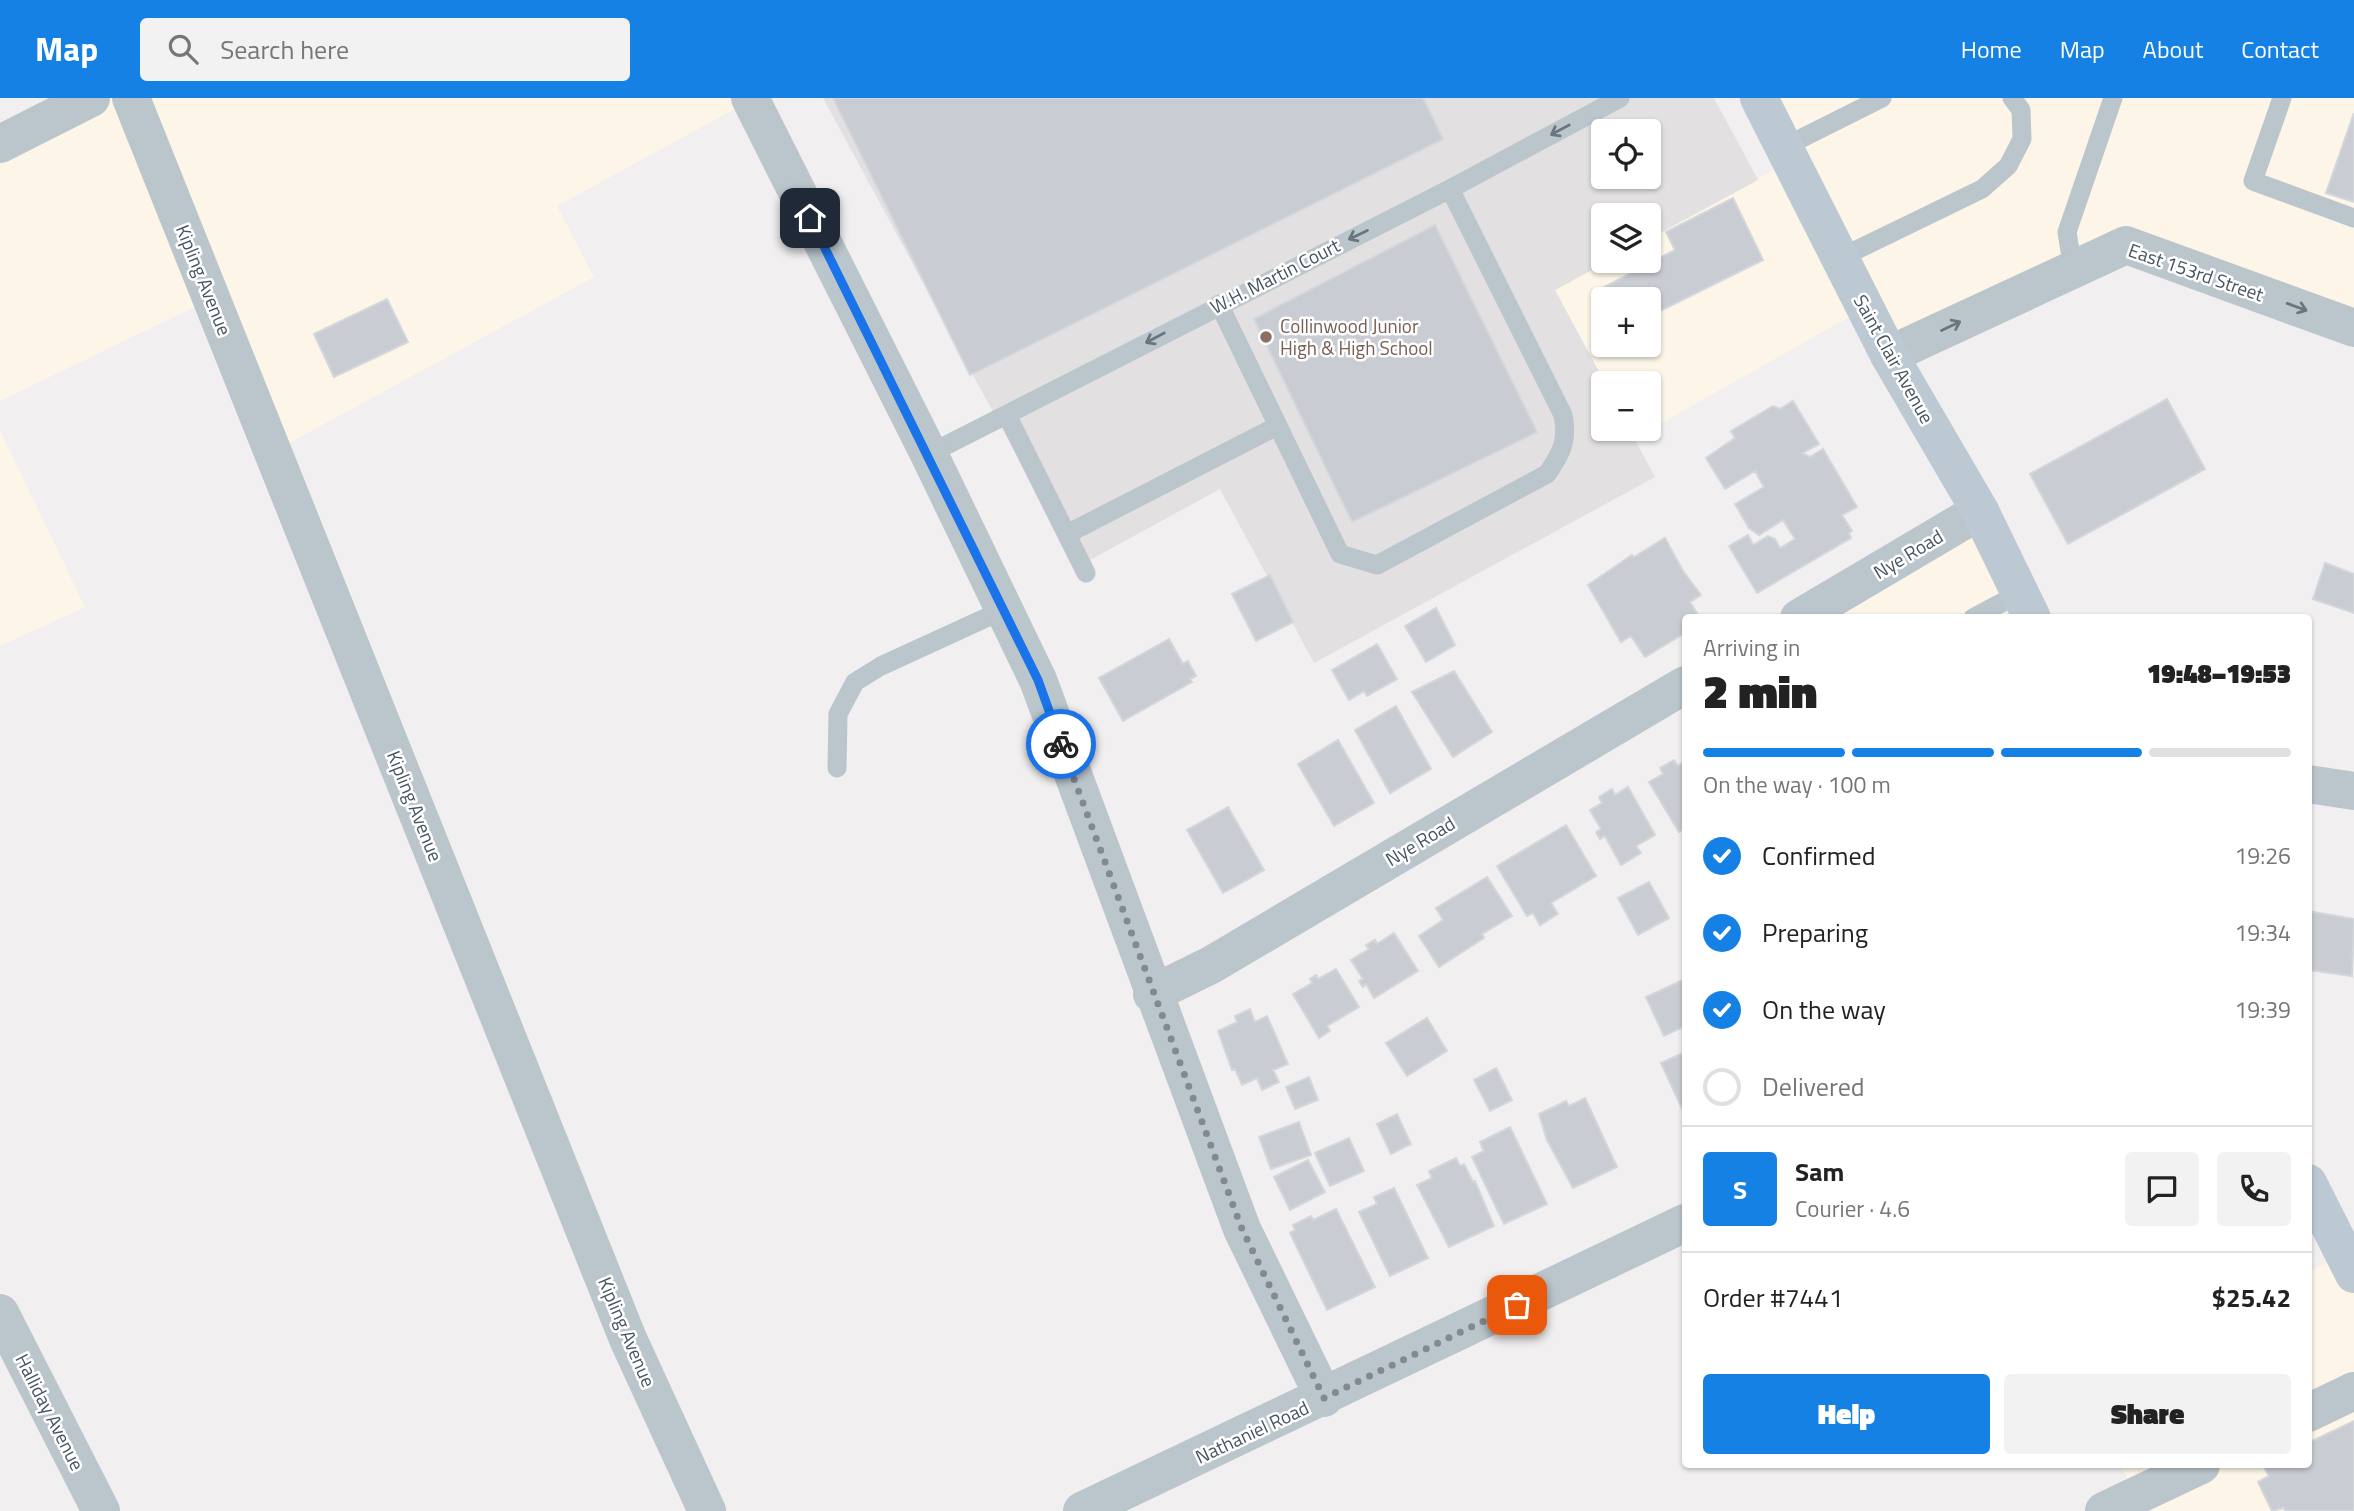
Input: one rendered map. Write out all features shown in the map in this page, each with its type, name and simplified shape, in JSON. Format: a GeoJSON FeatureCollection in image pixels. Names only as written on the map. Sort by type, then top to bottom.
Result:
{"type":"FeatureCollection","features":[{"type":"Feature","properties":{"kind":"street"},"geometry":{"type":"LineString","coordinates":[[0,144],[91,98]]}},
{"type":"Feature","properties":{"kind":"street","name":"Kipling Avenue"},"geometry":{"type":"LineString","coordinates":[[131,98],[628,1339],[707,1511]]}},
{"type":"Feature","properties":{"kind":"street"},"geometry":{"type":"LineString","coordinates":[[750,98],[929,454],[1038,680],[1152,994],[1242,1229],[1324,1398]]}},
{"type":"Feature","properties":{"kind":"street","name":"Saint Clair Avenue"},"geometry":{"type":"LineString","coordinates":[[1759,98],[1889,355],[1980,511],[2026,606]]}},
{"type":"Feature","properties":{"kind":"street","name":"East 153rd Street"},"geometry":{"type":"LineString","coordinates":[[1889,355],[2126,245],[2354,328]]}},
{"type":"Feature","properties":{"kind":"street","name":"Nye Road"},"geometry":{"type":"LineString","coordinates":[[1806,614],[1980,511]]}},
{"type":"Feature","properties":{"kind":"street","name":"Nye Road"},"geometry":{"type":"LineString","coordinates":[[1152,994],[1211,965],[1682,687]]}},
{"type":"Feature","properties":{"kind":"street"},"geometry":{"type":"LineString","coordinates":[[2312,785],[2354,790]]}},
{"type":"Feature","properties":{"kind":"street"},"geometry":{"type":"LineString","coordinates":[[2312,1191],[2354,1274]]}},
{"type":"Feature","properties":{"kind":"street","name":"Nathaniel Road"},"geometry":{"type":"LineString","coordinates":[[1082,1511],[1324,1398],[1682,1224]]}},
{"type":"Feature","properties":{"kind":"street","name":"Halliday Avenue"},"geometry":{"type":"LineString","coordinates":[[0,1313],[101,1511]]}},
{"type":"Feature","properties":{"kind":"street"},"geometry":{"type":"LineString","coordinates":[[2312,1411],[2354,1391]]}},
{"type":"Feature","properties":{"kind":"street"},"geometry":{"type":"LineString","coordinates":[[2104,1511],[2195,1468]]}},
{"type":"Feature","properties":{"kind":"lane","name":"W.H. Martin Court"},"geometry":{"type":"LineString","coordinates":[[929,454],[1219,304],[1450,189],[1620,98]]}},
{"type":"Feature","properties":{"kind":"lane"},"geometry":{"type":"LineString","coordinates":[[1784,147],[1882,98]]}},
{"type":"Feature","properties":{"kind":"lane"},"geometry":{"type":"LineString","coordinates":[[1840,258],[1982,189],[2008,166],[2022,139],[2021,110],[2012,98]]}},
{"type":"Feature","properties":{"kind":"lane"},"geometry":{"type":"LineString","coordinates":[[2073,270],[2067,232],[2113,98]]}},
{"type":"Feature","properties":{"kind":"lane"},"geometry":{"type":"LineString","coordinates":[[2282,98],[2253,181],[2354,218]]}},
{"type":"Feature","properties":{"kind":"lane"},"geometry":{"type":"LineString","coordinates":[[1219,304],[1340,554],[1361,563],[1377,565],[1547,474],[1560,455],[1567,435],[1563,415],[1450,189]]}},
{"type":"Feature","properties":{"kind":"lane"},"geometry":{"type":"LineString","coordinates":[[1007,415],[1086,573]]}},
{"type":"Feature","properties":{"kind":"lane"},"geometry":{"type":"LineString","coordinates":[[1067,534],[1277,426]]}},
{"type":"Feature","properties":{"kind":"lane"},"geometry":{"type":"LineString","coordinates":[[1991,614],[2026,606]]}},
{"type":"Feature","properties":{"kind":"lane"},"geometry":{"type":"LineString","coordinates":[[837,768],[838,714],[855,682],[881,666],[1003,610]]}},
{"type":"Feature","properties":{"kind":"shaded area"},"geometry":{"type":"Polygon","coordinates":[[[91,98],[751,100],[557,206],[594,277],[273,452],[211,299],[0,401],[0,144],[91,98]]]}},
{"type":"Feature","properties":{"kind":"shaded area","name":"Collinwood Junior High & High School"},"geometry":{"type":"Polygon","coordinates":[[[823,98],[1714,98],[1758,180],[1661,233],[1661,203],[1591,203],[1591,271],[1555,290],[1599,371],[1591,371],[1591,441],[1636,441],[1655,477],[1314,663],[1220,489],[1077,567],[823,98]]]}},
{"type":"Feature","properties":{"kind":"shaded area"},"geometry":{"type":"Polygon","coordinates":[[[1759,98],[2354,98],[2354,328],[2126,245],[1889,355],[1865,308],[1661,423],[1661,371],[1599,371],[1591,357],[1661,357],[1661,287],[1591,287],[1591,357],[1555,290],[1591,271],[1591,273],[1661,273],[1661,232],[1790,161],[1759,98]]]}},
{"type":"Feature","properties":{"kind":"shaded area"},"geometry":{"type":"Polygon","coordinates":[[[0,430],[85,607],[0,646],[0,430]]]}},
{"type":"Feature","properties":{"kind":"shaded area"},"geometry":{"type":"Polygon","coordinates":[[[1980,511],[2030,614],[1806,614],[1980,511]]]}},
{"type":"Feature","properties":{"kind":"shaded area"},"geometry":{"type":"Polygon","coordinates":[[[2344,1254],[2354,1274],[2354,1511],[2144,1511],[2122,1468],[2312,1468],[2312,1270],[2344,1254]]]}},
{"type":"Feature","properties":{"kind":"building"},"geometry":{"type":"Polygon","coordinates":[[[833,98],[1423,98],[1443,139],[970,375],[833,98]]]}},
{"type":"Feature","properties":{"kind":"building"},"geometry":{"type":"Polygon","coordinates":[[[2354,113],[2354,202],[2326,193],[2354,113]]]}},
{"type":"Feature","properties":{"kind":"building"},"geometry":{"type":"Polygon","coordinates":[[[1733,198],[1763,260],[1661,311],[1661,287],[1604,287],[1631,273],[1661,273],[1661,257],[1675,250],[1666,232],[1733,198]]]}},
{"type":"Feature","properties":{"kind":"building"},"geometry":{"type":"Polygon","coordinates":[[[1435,225],[1537,432],[1352,522],[1254,319],[1435,225]]]}},
{"type":"Feature","properties":{"kind":"building"},"geometry":{"type":"Polygon","coordinates":[[[387,299],[408,342],[334,377],[314,334],[387,299]]]}},
{"type":"Feature","properties":{"kind":"building"},"geometry":{"type":"Polygon","coordinates":[[[2167,399],[2205,469],[2068,544],[2030,474],[2167,399]]]}},
{"type":"Feature","properties":{"kind":"building"},"geometry":{"type":"Polygon","coordinates":[[[1793,401],[1819,444],[1802,453],[1810,457],[1823,449],[1857,507],[1842,515],[1852,531],[1849,533],[1851,538],[1757,593],[1729,546],[1748,535],[1753,545],[1768,536],[1775,539],[1780,548],[1795,539],[1783,520],[1759,535],[1749,528],[1735,504],[1764,487],[1755,471],[1725,489],[1706,458],[1735,438],[1731,431],[1773,406],[1780,409],[1793,401]]]}},
{"type":"Feature","properties":{"kind":"building"},"geometry":{"type":"Polygon","coordinates":[[[1665,538],[1683,571],[1701,595],[1690,602],[1698,614],[1682,614],[1682,635],[1645,657],[1631,636],[1621,642],[1588,585],[1632,555],[1634,557],[1665,538]]]}},
{"type":"Feature","properties":{"kind":"building"},"geometry":{"type":"Polygon","coordinates":[[[2325,563],[2354,574],[2354,613],[2313,599],[2325,563]]]}},
{"type":"Feature","properties":{"kind":"building"},"geometry":{"type":"Polygon","coordinates":[[[1270,575],[1293,622],[1256,641],[1232,594],[1270,575]]]}},
{"type":"Feature","properties":{"kind":"building"},"geometry":{"type":"Polygon","coordinates":[[[1436,608],[1455,645],[1426,662],[1405,626],[1436,608]]]}},
{"type":"Feature","properties":{"kind":"building"},"geometry":{"type":"Polygon","coordinates":[[[1169,639],[1183,664],[1188,661],[1196,676],[1190,679],[1192,682],[1123,721],[1099,678],[1169,639]]]}},
{"type":"Feature","properties":{"kind":"building"},"geometry":{"type":"Polygon","coordinates":[[[1377,644],[1397,679],[1367,696],[1364,691],[1349,700],[1332,670],[1377,644]]]}},
{"type":"Feature","properties":{"kind":"building"},"geometry":{"type":"Polygon","coordinates":[[[1454,671],[1492,732],[1453,757],[1412,692],[1454,671]]]}},
{"type":"Feature","properties":{"kind":"building"},"geometry":{"type":"Polygon","coordinates":[[[1396,706],[1431,769],[1390,793],[1355,730],[1396,706]]]}},
{"type":"Feature","properties":{"kind":"building"},"geometry":{"type":"Polygon","coordinates":[[[1338,740],[1374,803],[1334,826],[1298,764],[1338,740]]]}},
{"type":"Feature","properties":{"kind":"building"},"geometry":{"type":"Polygon","coordinates":[[[1674,760],[1678,766],[1682,763],[1682,830],[1679,832],[1649,782],[1663,774],[1660,768],[1674,760]]]}},
{"type":"Feature","properties":{"kind":"building"},"geometry":{"type":"Polygon","coordinates":[[[1628,787],[1655,835],[1636,846],[1641,853],[1621,865],[1605,836],[1600,839],[1596,832],[1601,829],[1590,810],[1602,803],[1599,797],[1612,789],[1615,795],[1628,787]]]}},
{"type":"Feature","properties":{"kind":"building"},"geometry":{"type":"Polygon","coordinates":[[[1228,807],[1264,870],[1223,893],[1187,830],[1228,807]]]}},
{"type":"Feature","properties":{"kind":"building"},"geometry":{"type":"Polygon","coordinates":[[[1566,825],[1596,876],[1551,903],[1558,914],[1540,925],[1533,913],[1527,916],[1497,866],[1566,825]]]}},
{"type":"Feature","properties":{"kind":"building"},"geometry":{"type":"Polygon","coordinates":[[[1487,877],[1512,916],[1482,934],[1484,938],[1439,967],[1419,936],[1443,920],[1436,908],[1487,877]]]}},
{"type":"Feature","properties":{"kind":"building"},"geometry":{"type":"Polygon","coordinates":[[[1649,882],[1669,918],[1638,935],[1618,898],[1649,882]]]}},
{"type":"Feature","properties":{"kind":"building"},"geometry":{"type":"Polygon","coordinates":[[[2312,912],[2354,919],[2352,976],[2312,971],[2312,912]]]}},
{"type":"Feature","properties":{"kind":"building"},"geometry":{"type":"Polygon","coordinates":[[[1394,933],[1418,971],[1374,998],[1366,984],[1363,987],[1359,981],[1363,979],[1351,960],[1369,949],[1366,945],[1375,940],[1377,944],[1394,933]]]}},
{"type":"Feature","properties":{"kind":"building"},"geometry":{"type":"Polygon","coordinates":[[[1336,969],[1359,1007],[1327,1026],[1330,1031],[1319,1038],[1293,994],[1312,983],[1310,979],[1316,975],[1318,979],[1336,969]]]}},
{"type":"Feature","properties":{"kind":"building"},"geometry":{"type":"Polygon","coordinates":[[[1682,980],[1682,1027],[1664,1036],[1646,997],[1682,980]]]}},
{"type":"Feature","properties":{"kind":"building"},"geometry":{"type":"Polygon","coordinates":[[[1250,1009],[1255,1022],[1267,1016],[1288,1064],[1273,1070],[1279,1082],[1262,1090],[1257,1078],[1242,1085],[1235,1069],[1232,1070],[1218,1031],[1237,1022],[1235,1016],[1250,1009]]]}},
{"type":"Feature","properties":{"kind":"building"},"geometry":{"type":"Polygon","coordinates":[[[1427,1018],[1447,1051],[1407,1076],[1386,1043],[1427,1018]]]}},
{"type":"Feature","properties":{"kind":"building"},"geometry":{"type":"Polygon","coordinates":[[[1682,1053],[1682,1108],[1661,1063],[1682,1053]]]}},
{"type":"Feature","properties":{"kind":"building"},"geometry":{"type":"Polygon","coordinates":[[[1496,1068],[1512,1100],[1490,1111],[1474,1080],[1496,1068]]]}},
{"type":"Feature","properties":{"kind":"building"},"geometry":{"type":"Polygon","coordinates":[[[1309,1077],[1318,1100],[1295,1109],[1286,1087],[1309,1077]]]}},
{"type":"Feature","properties":{"kind":"building"},"geometry":{"type":"Polygon","coordinates":[[[1585,1098],[1617,1167],[1573,1188],[1547,1140],[1539,1114],[1566,1101],[1569,1106],[1585,1098]]]}},
{"type":"Feature","properties":{"kind":"building"},"geometry":{"type":"Polygon","coordinates":[[[1397,1114],[1411,1144],[1391,1154],[1377,1124],[1397,1114]]]}},
{"type":"Feature","properties":{"kind":"building"},"geometry":{"type":"Polygon","coordinates":[[[1299,1122],[1311,1155],[1271,1169],[1259,1137],[1299,1122]]]}},
{"type":"Feature","properties":{"kind":"building"},"geometry":{"type":"Polygon","coordinates":[[[1510,1127],[1547,1204],[1504,1224],[1472,1157],[1484,1151],[1480,1142],[1510,1127]]]}},
{"type":"Feature","properties":{"kind":"building"},"geometry":{"type":"Polygon","coordinates":[[[1349,1138],[1364,1171],[1330,1186],[1315,1153],[1349,1138]]]}},
{"type":"Feature","properties":{"kind":"building"},"geometry":{"type":"Polygon","coordinates":[[[1456,1158],[1460,1166],[1464,1164],[1473,1182],[1475,1181],[1494,1226],[1449,1247],[1417,1185],[1432,1178],[1429,1171],[1456,1158]]]}},
{"type":"Feature","properties":{"kind":"building"},"geometry":{"type":"Polygon","coordinates":[[[1308,1160],[1325,1192],[1290,1210],[1274,1177],[1308,1160]]]}},
{"type":"Feature","properties":{"kind":"building"},"geometry":{"type":"Polygon","coordinates":[[[1394,1188],[1428,1258],[1390,1276],[1359,1212],[1377,1204],[1374,1197],[1394,1188]]]}},
{"type":"Feature","properties":{"kind":"building"},"geometry":{"type":"Polygon","coordinates":[[[1336,1209],[1375,1287],[1327,1310],[1290,1233],[1295,1230],[1293,1225],[1311,1216],[1313,1220],[1336,1209]]]}},
{"type":"Feature","properties":{"kind":"building"},"geometry":{"type":"Polygon","coordinates":[[[2354,1421],[2354,1511],[2285,1511],[2284,1508],[2272,1511],[2258,1482],[2269,1476],[2265,1468],[2312,1468],[2312,1441],[2354,1421]]]}},
{"type":"Feature","properties":{"kind":"way so far"},"geometry":{"type":"LineString","coordinates":[[1061,744],[1152,994],[1242,1229],[1324,1398],[1517,1305]]}},
{"type":"Feature","properties":{"kind":"place","name":"Collinwood Junior High & High School"},"geometry":{"type":"Point","coordinates":[1266,337]}},
{"type":"Feature","properties":{"kind":"route"},"geometry":{"type":"LineString","coordinates":[[810,218],[929,454],[1038,680],[1061,744]]}}]}
